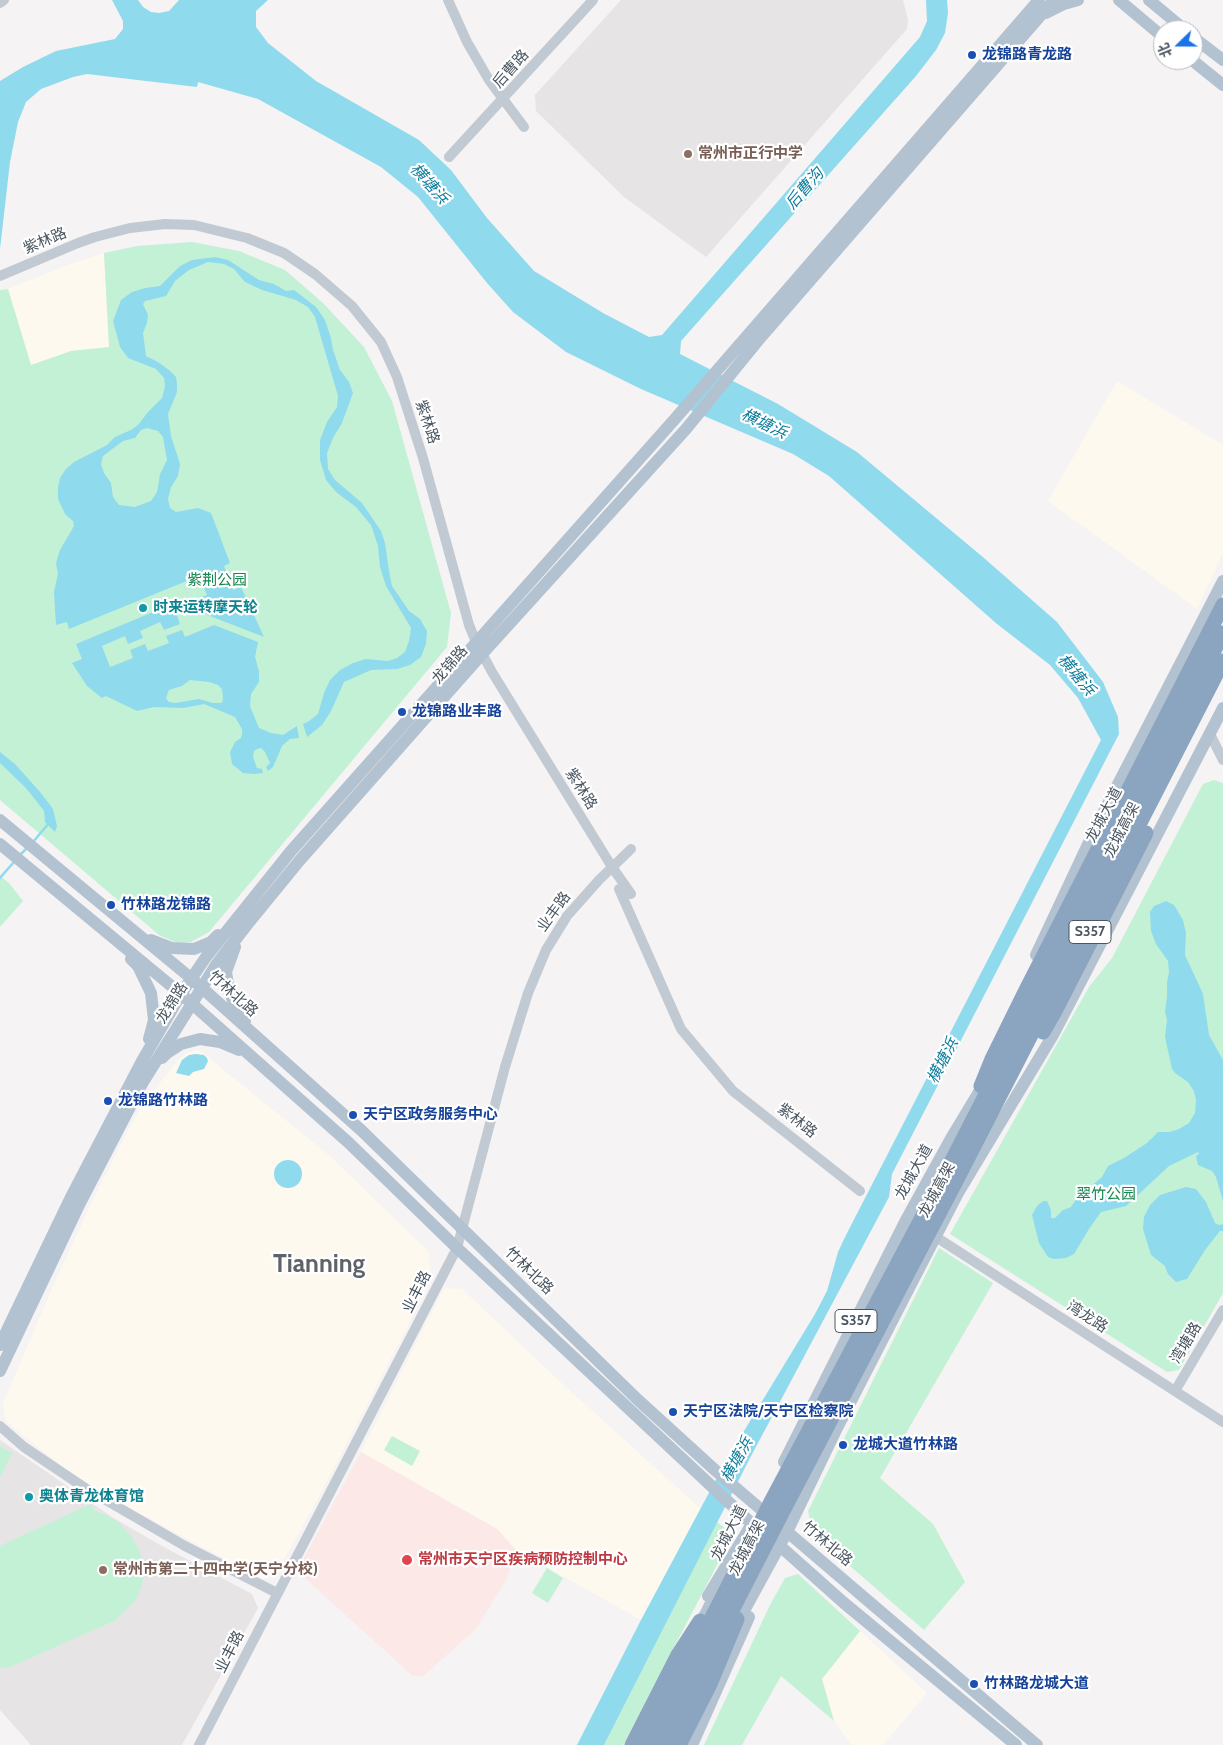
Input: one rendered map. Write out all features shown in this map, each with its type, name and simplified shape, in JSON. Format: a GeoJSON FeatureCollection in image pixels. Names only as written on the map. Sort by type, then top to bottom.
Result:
{"type":"FeatureCollection","features":[{"type":"Feature","properties":{"kind":"highway"},"geometry":{"type":"LineString","coordinates":[[952,1185],[992,1059],[1221,613]]}},
{"type":"Feature","properties":{"kind":"highway","name":"龙城高架"},"geometry":{"type":"LineString","coordinates":[[646,1745],[750,1543],[952,1185],[1223,632]]}},
{"type":"Feature","properties":{"kind":"highway","name":"龙城高架"},"geometry":{"type":"LineString","coordinates":[[663,1745],[1223,661]]}},
{"type":"Feature","properties":{"kind":"highway"},"geometry":{"type":"LineString","coordinates":[[952,1185],[1055,1011],[1222,686]]}},
{"type":"Feature","properties":{"kind":"highway"},"geometry":{"type":"LineString","coordinates":[[632,1745],[678,1655],[750,1543]]}},
{"type":"Feature","properties":{"kind":"highway"},"geometry":{"type":"LineString","coordinates":[[679,1745],[710,1684],[732,1632],[754,1566]]}},
{"type":"Feature","properties":{"kind":"main road"},"geometry":{"type":"LineString","coordinates":[[1032,0],[1034,15]]}},
{"type":"Feature","properties":{"kind":"main road"},"geometry":{"type":"LineString","coordinates":[[1034,15],[1039,0]]}},
{"type":"Feature","properties":{"kind":"main road"},"geometry":{"type":"LineString","coordinates":[[1034,15],[1054,0]]}},
{"type":"Feature","properties":{"kind":"main road"},"geometry":{"type":"LineString","coordinates":[[1034,15],[1078,0]]}},
{"type":"Feature","properties":{"kind":"main road"},"geometry":{"type":"LineString","coordinates":[[1116,0],[1153,28]]}},
{"type":"Feature","properties":{"kind":"main road"},"geometry":{"type":"LineString","coordinates":[[1149,0],[1173,20]]}},
{"type":"Feature","properties":{"kind":"main road","name":"龙锦路"},"geometry":{"type":"LineString","coordinates":[[0,1345],[70,1199],[142,1061],[182,994],[216,965],[243,920],[291,852],[674,420],[727,357],[1034,15]]}},
{"type":"Feature","properties":{"kind":"main road","name":"龙锦路"},"geometry":{"type":"LineString","coordinates":[[243,920],[300,860],[482,654],[686,429],[761,337],[1034,15]]}},
{"type":"Feature","properties":{"kind":"main road"},"geometry":{"type":"LineString","coordinates":[[1203,45],[1223,60]]}},
{"type":"Feature","properties":{"kind":"main road"},"geometry":{"type":"LineString","coordinates":[[1203,69],[1223,85]]}},
{"type":"Feature","properties":{"kind":"main road"},"geometry":{"type":"LineString","coordinates":[[953,1135],[1098,822],[1223,581]]}},
{"type":"Feature","properties":{"kind":"main road","name":"龙城大道"},"geometry":{"type":"LineString","coordinates":[[638,1745],[905,1222],[953,1135],[996,1064],[1221,613]]}},
{"type":"Feature","properties":{"kind":"main road","name":"S357"},"geometry":{"type":"LineString","coordinates":[[671,1745],[780,1546],[837,1428],[936,1237],[952,1185],[1223,672]]}},
{"type":"Feature","properties":{"kind":"main road"},"geometry":{"type":"LineString","coordinates":[[952,1185],[1053,1035],[1223,708]]}},
{"type":"Feature","properties":{"kind":"main road","name":"竹林北路"},"geometry":{"type":"LineString","coordinates":[[0,820],[196,984],[362,1131],[637,1399],[716,1471],[1037,1745]]}},
{"type":"Feature","properties":{"kind":"main road"},"geometry":{"type":"LineString","coordinates":[[0,844],[182,994],[349,1143],[457,1248],[731,1502],[752,1524],[780,1546],[844,1603],[1016,1745]]}},
{"type":"Feature","properties":{"kind":"main road"},"geometry":{"type":"LineString","coordinates":[[136,933],[172,948],[194,949],[211,942],[243,920]]}},
{"type":"Feature","properties":{"kind":"main road"},"geometry":{"type":"LineString","coordinates":[[243,920],[226,972],[229,991],[238,1012],[266,1046]]}},
{"type":"Feature","properties":{"kind":"main road"},"geometry":{"type":"LineString","coordinates":[[108,933],[138,966],[151,993],[154,1020],[142,1061]]}},
{"type":"Feature","properties":{"kind":"main road","name":"龙锦路"},"geometry":{"type":"LineString","coordinates":[[0,1371],[77,1209],[143,1082],[192,1004],[196,984]]}},
{"type":"Feature","properties":{"kind":"main road"},"geometry":{"type":"LineString","coordinates":[[143,1082],[167,1052],[181,1044],[200,1039],[220,1042],[255,1059]]}},
{"type":"Feature","properties":{"kind":"main road"},"geometry":{"type":"LineString","coordinates":[[626,1745],[673,1654],[752,1524]]}},
{"type":"Feature","properties":{"kind":"main road"},"geometry":{"type":"LineString","coordinates":[[692,1745],[780,1546]]}},
{"type":"Feature","properties":{"kind":"street"},"geometry":{"type":"LineString","coordinates":[[0,3],[4,0]]}},
{"type":"Feature","properties":{"kind":"street"},"geometry":{"type":"LineString","coordinates":[[448,0],[467,42],[489,80],[524,128]]}},
{"type":"Feature","properties":{"kind":"street","name":"后曹路"},"geometry":{"type":"LineString","coordinates":[[449,158],[504,100],[593,0]]}},
{"type":"Feature","properties":{"kind":"street","name":"紫林路"},"geometry":{"type":"LineString","coordinates":[[0,276],[78,243],[130,228],[165,224],[194,225],[247,238],[284,253],[315,274],[352,306],[381,342],[397,377],[423,458],[469,625],[476,642],[612,867],[631,894]]}},
{"type":"Feature","properties":{"kind":"street"},"geometry":{"type":"LineString","coordinates":[[1210,734],[1223,760]]}},
{"type":"Feature","properties":{"kind":"street","name":"业丰路"},"geometry":{"type":"LineString","coordinates":[[199,1745],[457,1248],[505,1067],[528,993],[546,950],[566,916],[631,849]]}},
{"type":"Feature","properties":{"kind":"street","name":"紫林路"},"geometry":{"type":"LineString","coordinates":[[619,889],[681,1029],[733,1090],[860,1190]]}},
{"type":"Feature","properties":{"kind":"street","name":"湾龙路"},"geometry":{"type":"LineString","coordinates":[[936,1237],[1223,1422]]}},
{"type":"Feature","properties":{"kind":"street","name":"湾塘路"},"geometry":{"type":"LineString","coordinates":[[1175,1391],[1223,1310]]}},
{"type":"Feature","properties":{"kind":"street"},"geometry":{"type":"LineString","coordinates":[[0,1426],[24,1446],[85,1488],[185,1546],[277,1592]]}},
{"type":"Feature","properties":{"kind":"shaded area","name":"常州市正行中学"},"geometry":{"type":"Polygon","coordinates":[[[621,0],[903,0],[908,20],[907,29],[706,257],[624,197],[536,111],[535,95],[621,0]]]}},
{"type":"Feature","properties":{"kind":"shaded area"},"geometry":{"type":"Polygon","coordinates":[[[104,253],[109,347],[71,351],[31,365],[8,289],[104,253]]]}},
{"type":"Feature","properties":{"kind":"shaded area"},"geometry":{"type":"Polygon","coordinates":[[[1117,381],[1223,445],[1223,552],[1197,609],[1048,501],[1117,381]]]}},
{"type":"Feature","properties":{"kind":"shaded area"},"geometry":{"type":"Polygon","coordinates":[[[199,1050],[330,1156],[428,1251],[432,1279],[321,1493],[276,1574],[263,1579],[75,1477],[5,1419],[3,1403],[53,1286],[99,1187],[140,1108],[178,1060],[188,1052],[199,1050]]]}},
{"type":"Feature","properties":{"kind":"shaded area"},"geometry":{"type":"Polygon","coordinates":[[[444,1288],[462,1289],[567,1388],[701,1509],[641,1620],[515,1549],[497,1529],[361,1452],[444,1288]]]}},
{"type":"Feature","properties":{"kind":"shaded area","name":"常州市第二十四中学(天宁分校)"},"geometry":{"type":"Polygon","coordinates":[[[0,1440],[112,1517],[252,1594],[258,1608],[182,1745],[31,1745],[0,1710],[0,1440]]]}},
{"type":"Feature","properties":{"kind":"shaded area","name":"常州市天宁区疾病预防控制中心"},"geometry":{"type":"Polygon","coordinates":[[[361,1452],[497,1529],[515,1549],[507,1578],[476,1629],[423,1676],[413,1676],[297,1571],[361,1452]]]}},
{"type":"Feature","properties":{"kind":"shaded area"},"geometry":{"type":"Polygon","coordinates":[[[860,1631],[927,1693],[883,1745],[852,1745],[834,1721],[822,1679],[860,1631]]]}},
{"type":"Feature","properties":{"kind":"green space","name":"紫荆公园"},"geometry":{"type":"Polygon","coordinates":[[[192,242],[239,251],[285,270],[323,303],[364,347],[392,401],[451,613],[447,647],[209,932],[191,942],[177,943],[159,935],[0,800],[0,290],[8,289],[31,365],[71,351],[109,347],[104,253],[137,246],[192,242]]]}},
{"type":"Feature","properties":{"kind":"green space","name":"翠竹公园"},"geometry":{"type":"Polygon","coordinates":[[[1214,780],[1223,783],[1223,1293],[1179,1370],[1167,1372],[950,1234],[1089,987],[1112,958],[1203,784],[1214,780]]]}},
{"type":"Feature","properties":{"kind":"green space"},"geometry":{"type":"Polygon","coordinates":[[[0,876],[9,883],[23,901],[0,927],[0,876]]]}},
{"type":"Feature","properties":{"kind":"green space"},"geometry":{"type":"Polygon","coordinates":[[[939,1248],[993,1283],[880,1478],[933,1524],[965,1582],[924,1630],[813,1534],[808,1511],[939,1248]]]}},
{"type":"Feature","properties":{"kind":"green space"},"geometry":{"type":"Polygon","coordinates":[[[392,1436],[420,1451],[412,1466],[384,1450],[392,1436]]]}},
{"type":"Feature","properties":{"kind":"green space"},"geometry":{"type":"Polygon","coordinates":[[[0,1446],[12,1453],[0,1478],[0,1446]]]}},
{"type":"Feature","properties":{"kind":"green space"},"geometry":{"type":"Polygon","coordinates":[[[91,1504],[95,1511],[118,1522],[131,1536],[139,1550],[145,1570],[136,1600],[116,1620],[10,1667],[0,1668],[0,1546],[91,1504]]]}},
{"type":"Feature","properties":{"kind":"green space"},"geometry":{"type":"Polygon","coordinates":[[[717,1522],[727,1530],[730,1540],[623,1745],[604,1745],[717,1522]]]}},
{"type":"Feature","properties":{"kind":"green space"},"geometry":{"type":"Polygon","coordinates":[[[547,1568],[563,1578],[548,1603],[532,1593],[547,1568]]]}},
{"type":"Feature","properties":{"kind":"green space"},"geometry":{"type":"Polygon","coordinates":[[[798,1574],[860,1631],[822,1679],[834,1721],[781,1676],[742,1745],[704,1745],[770,1605],[785,1578],[798,1574]]]}},
{"type":"Feature","properties":{"kind":"water"},"geometry":{"type":"Polygon","coordinates":[[[112,0],[138,0],[143,7],[151,12],[159,13],[169,11],[179,0],[268,0],[256,11],[256,27],[268,43],[316,81],[419,140],[451,170],[487,218],[534,271],[603,313],[649,337],[662,335],[920,37],[927,21],[926,0],[947,0],[948,13],[945,33],[936,50],[916,76],[681,341],[680,354],[778,404],[857,452],[984,558],[1057,622],[1103,682],[1118,717],[1119,734],[892,1174],[889,1197],[750,1458],[604,1745],[577,1745],[727,1459],[827,1291],[838,1252],[846,1235],[1101,740],[1078,698],[1050,665],[997,624],[829,476],[793,454],[641,389],[566,352],[513,312],[487,283],[418,197],[381,167],[258,99],[198,82],[197,87],[87,74],[41,89],[26,102],[18,122],[10,162],[0,249],[0,81],[56,51],[115,39],[123,29],[123,21],[112,0]]]}},
{"type":"Feature","properties":{"kind":"water"},"geometry":{"type":"Polygon","coordinates":[[[215,257],[228,260],[259,280],[274,284],[286,291],[294,290],[316,307],[325,320],[340,370],[349,382],[353,393],[342,423],[327,453],[328,469],[335,480],[362,503],[381,531],[385,543],[392,586],[409,611],[420,619],[427,631],[426,644],[421,657],[410,665],[397,669],[371,670],[344,682],[331,711],[322,725],[307,737],[303,724],[318,714],[330,680],[340,670],[353,663],[366,659],[388,661],[397,658],[405,652],[411,628],[386,586],[380,567],[378,546],[371,525],[356,507],[336,492],[326,480],[320,460],[320,440],[327,422],[337,407],[338,396],[315,317],[308,307],[296,300],[262,290],[245,282],[234,269],[224,264],[208,262],[189,270],[175,281],[166,296],[145,301],[143,304],[148,315],[143,333],[146,356],[169,370],[176,377],[177,384],[177,392],[168,414],[171,436],[180,464],[178,476],[171,487],[168,499],[170,508],[176,512],[198,508],[211,513],[230,563],[224,566],[233,590],[241,587],[264,637],[205,614],[201,605],[177,615],[180,624],[164,630],[160,622],[140,631],[143,638],[128,644],[125,636],[102,646],[110,667],[133,658],[130,650],[145,644],[148,651],[169,643],[166,636],[182,630],[185,637],[214,625],[258,642],[255,657],[259,671],[259,682],[251,694],[250,706],[259,728],[283,735],[297,726],[299,738],[290,739],[282,746],[273,767],[268,771],[266,767],[270,763],[265,752],[261,748],[254,751],[253,757],[257,768],[262,769],[263,773],[243,773],[232,764],[230,752],[242,734],[242,729],[235,717],[204,704],[183,708],[154,707],[137,711],[106,696],[102,698],[87,686],[72,663],[82,659],[76,644],[187,598],[189,602],[207,595],[199,576],[69,629],[67,622],[56,625],[54,592],[58,574],[56,563],[60,550],[74,526],[73,521],[65,514],[58,499],[60,478],[74,462],[107,445],[115,437],[138,425],[162,398],[165,386],[164,378],[156,369],[128,358],[120,347],[113,321],[121,300],[132,292],[160,286],[180,266],[192,260],[215,257]],[[147,428],[141,430],[135,438],[123,441],[103,456],[101,464],[104,473],[111,483],[113,497],[119,505],[135,507],[151,501],[157,492],[160,474],[167,460],[163,437],[158,431],[147,428]],[[190,680],[182,686],[169,690],[166,698],[169,702],[175,703],[199,699],[213,703],[222,703],[222,689],[218,685],[190,680]]]}},
{"type":"Feature","properties":{"kind":"water"},"geometry":{"type":"Polygon","coordinates":[[[0,752],[15,764],[53,809],[57,826],[55,832],[45,822],[44,811],[26,788],[0,763],[0,752]]]}},
{"type":"Feature","properties":{"kind":"water"},"geometry":{"type":"Polygon","coordinates":[[[1166,901],[1174,905],[1183,920],[1186,933],[1185,955],[1203,994],[1209,1035],[1223,1060],[1223,1201],[1216,1177],[1212,1171],[1198,1165],[1196,1156],[1199,1154],[1198,1152],[1169,1166],[1126,1206],[1101,1212],[1074,1254],[1066,1258],[1054,1259],[1048,1257],[1039,1243],[1032,1215],[1037,1206],[1043,1201],[1047,1201],[1051,1210],[1051,1218],[1055,1218],[1063,1210],[1071,1207],[1077,1198],[1102,1177],[1108,1166],[1147,1143],[1158,1132],[1170,1132],[1189,1123],[1195,1113],[1196,1100],[1194,1091],[1188,1082],[1172,1069],[1165,1037],[1168,961],[1156,944],[1151,931],[1150,912],[1154,906],[1166,901]]]}},
{"type":"Feature","properties":{"kind":"water"},"geometry":{"type":"Polygon","coordinates":[[[189,1055],[204,1055],[207,1058],[208,1061],[204,1069],[193,1072],[189,1076],[176,1073],[182,1060],[189,1055]]]}},
{"type":"Feature","properties":{"kind":"water"},"geometry":{"type":"Polygon","coordinates":[[[288,1160],[298,1164],[302,1174],[298,1184],[288,1188],[278,1184],[274,1174],[278,1164],[288,1160]]]}},
{"type":"Feature","properties":{"kind":"water"},"geometry":{"type":"Polygon","coordinates":[[[1186,1187],[1196,1189],[1206,1202],[1215,1223],[1223,1224],[1223,1231],[1220,1231],[1205,1250],[1187,1279],[1176,1282],[1168,1274],[1165,1266],[1151,1255],[1143,1229],[1144,1217],[1150,1205],[1160,1195],[1186,1187]]]}},
{"type":"Feature","properties":{"kind":"waterway"},"geometry":{"type":"LineString","coordinates":[[33,842],[49,823]]}},
{"type":"Feature","properties":{"kind":"waterway"},"geometry":{"type":"LineString","coordinates":[[19,856],[27,848]]}},
{"type":"Feature","properties":{"kind":"waterway"},"geometry":{"type":"LineString","coordinates":[[0,878],[14,862]]}},
{"type":"Feature","properties":{"kind":"place","name":"龙锦路青龙路"},"geometry":{"type":"Point","coordinates":[972,55]}},
{"type":"Feature","properties":{"kind":"place","name":"常州市正行中学"},"geometry":{"type":"Point","coordinates":[688,154]}},
{"type":"Feature","properties":{"kind":"place","name":"时来运转摩天轮"},"geometry":{"type":"Point","coordinates":[143,608]}},
{"type":"Feature","properties":{"kind":"place","name":"龙锦路业丰路"},"geometry":{"type":"Point","coordinates":[402,712]}},
{"type":"Feature","properties":{"kind":"place","name":"竹林路龙锦路"},"geometry":{"type":"Point","coordinates":[111,905]}},
{"type":"Feature","properties":{"kind":"place","name":"龙锦路竹林路"},"geometry":{"type":"Point","coordinates":[108,1101]}},
{"type":"Feature","properties":{"kind":"place","name":"天宁区政务服务中心"},"geometry":{"type":"Point","coordinates":[353,1115]}},
{"type":"Feature","properties":{"kind":"place","name":"天宁区法院/天宁区检察院"},"geometry":{"type":"Point","coordinates":[673,1412]}},
{"type":"Feature","properties":{"kind":"place","name":"龙城大道竹林路"},"geometry":{"type":"Point","coordinates":[843,1445]}},
{"type":"Feature","properties":{"kind":"place","name":"奥体青龙体育馆"},"geometry":{"type":"Point","coordinates":[29,1497]}},
{"type":"Feature","properties":{"kind":"place","name":"常州市天宁区疾病预防控制中心"},"geometry":{"type":"Point","coordinates":[407,1560]}},
{"type":"Feature","properties":{"kind":"place","name":"常州市第二十四中学(天宁分校)"},"geometry":{"type":"Point","coordinates":[103,1570]}},
{"type":"Feature","properties":{"kind":"place","name":"竹林路龙城大道"},"geometry":{"type":"Point","coordinates":[974,1684]}},
{"type":"Feature","properties":{"kind":"district","name":"Tianning"},"geometry":{"type":"Point","coordinates":[319,1265]}},
{"type":"Feature","properties":{"kind":"water label","name":"横塘浜"},"geometry":{"type":"Point","coordinates":[429,184]}},
{"type":"Feature","properties":{"kind":"water label","name":"后曹沟"},"geometry":{"type":"Point","coordinates":[805,189]}},
{"type":"Feature","properties":{"kind":"water label","name":"横塘浜"},"geometry":{"type":"Point","coordinates":[764,424]}},
{"type":"Feature","properties":{"kind":"water label","name":"横塘浜"},"geometry":{"type":"Point","coordinates":[1076,675]}},
{"type":"Feature","properties":{"kind":"water label","name":"横塘浜"},"geometry":{"type":"Point","coordinates":[943,1061]}},
{"type":"Feature","properties":{"kind":"water label","name":"横塘浜"},"geometry":{"type":"Point","coordinates":[737,1460]}}]}
